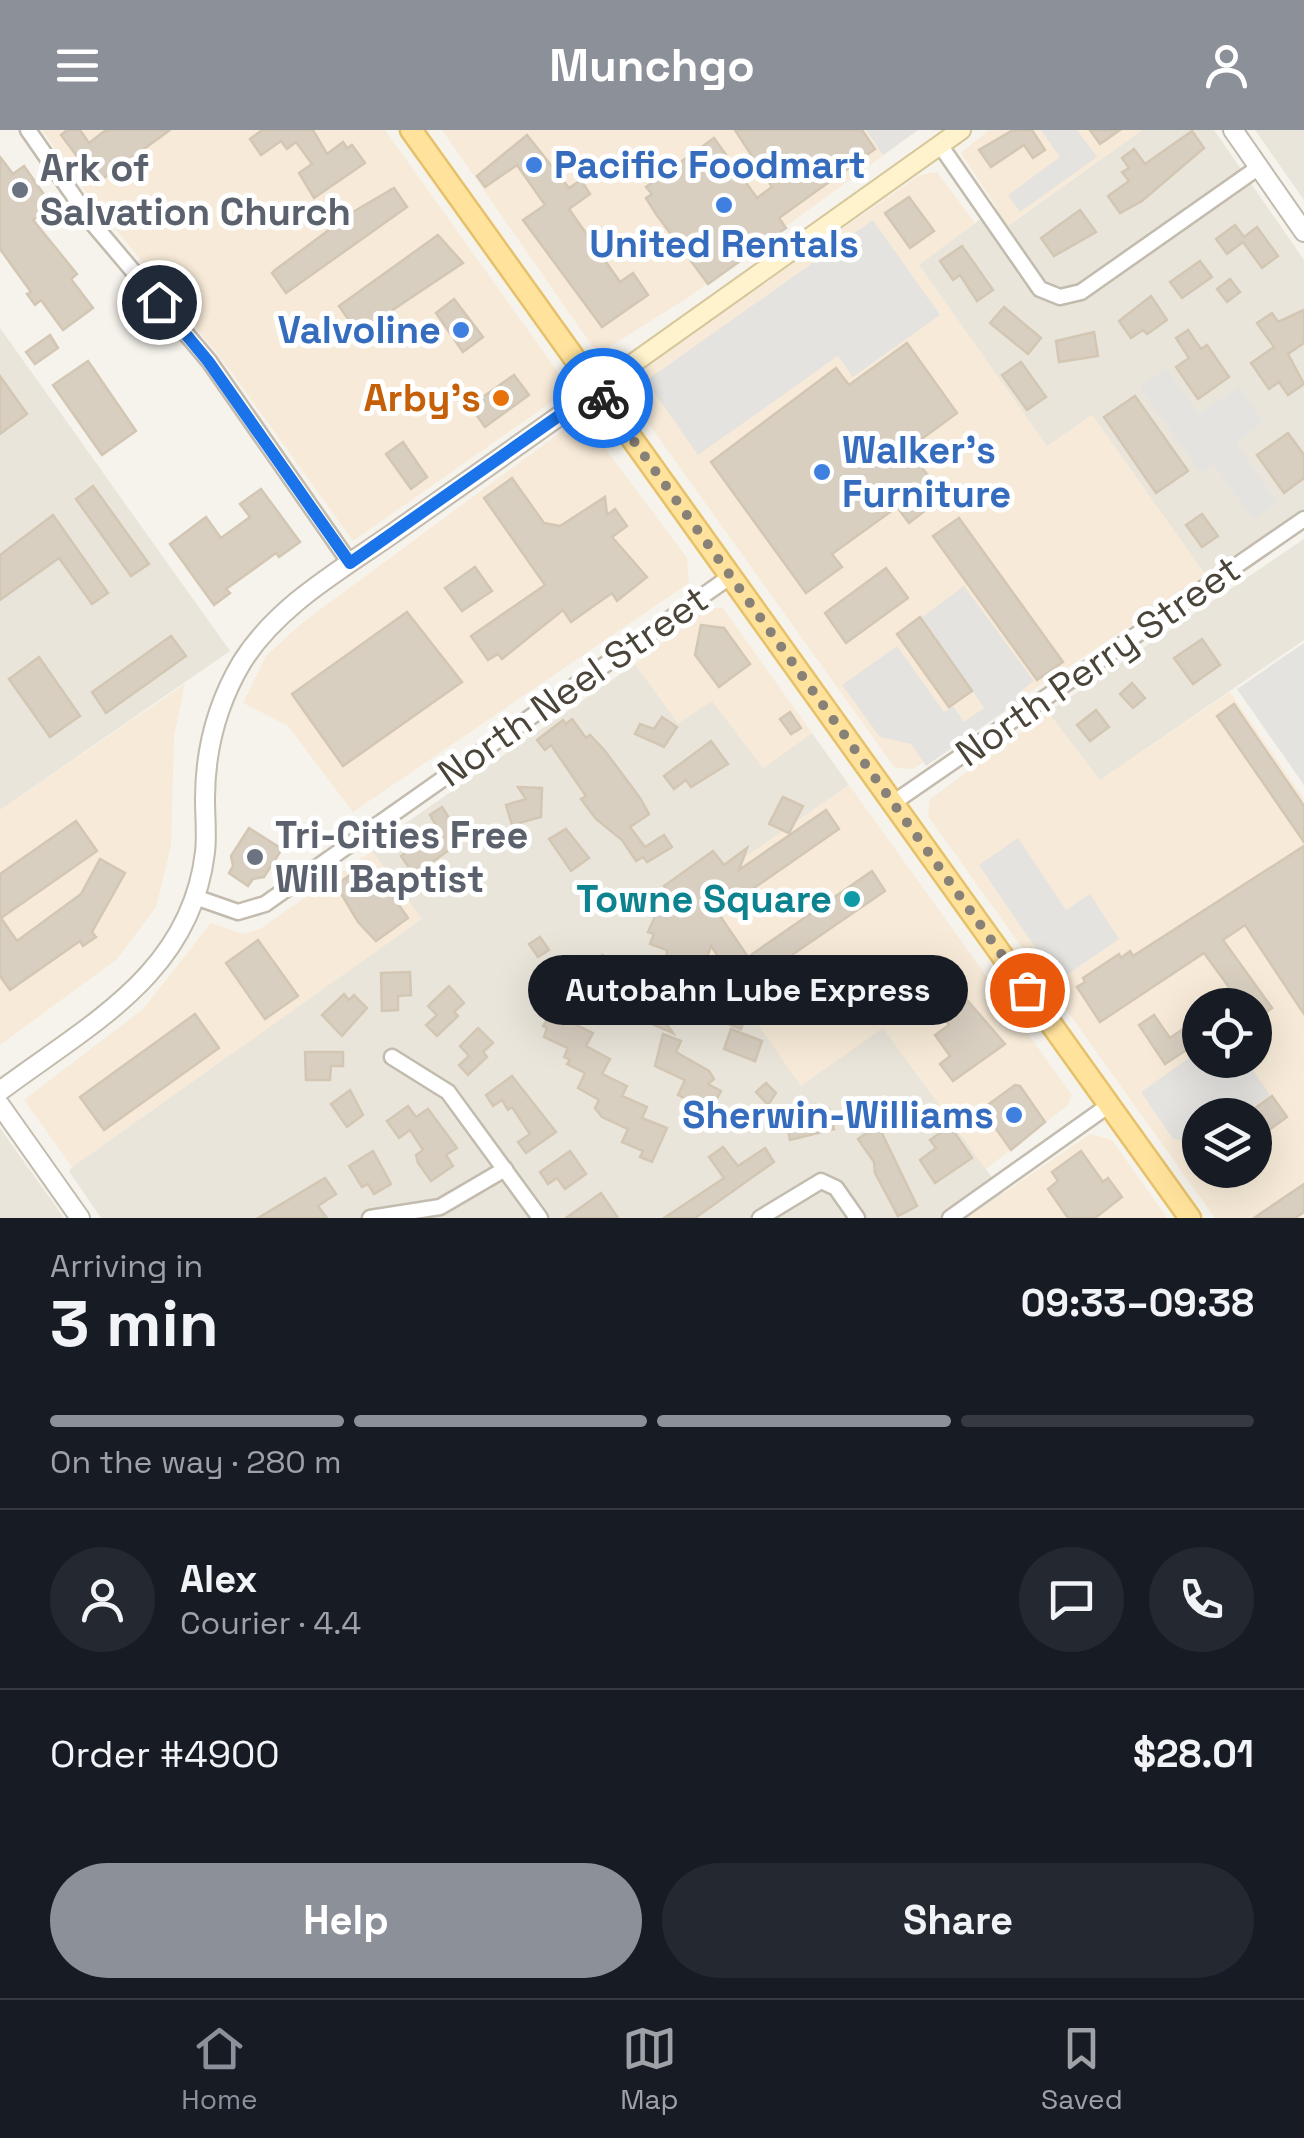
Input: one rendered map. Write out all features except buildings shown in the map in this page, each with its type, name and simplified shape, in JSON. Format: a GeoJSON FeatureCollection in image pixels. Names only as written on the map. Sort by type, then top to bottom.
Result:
{"type":"FeatureCollection","features":[{"type":"Feature","properties":{"kind":"main road"},"geometry":{"type":"LineString","coordinates":[[411,130],[1190,1218]]}},
{"type":"Feature","properties":{"kind":"main road"},"geometry":{"type":"LineString","coordinates":[[597,389],[961,130]]}},
{"type":"Feature","properties":{"kind":"street"},"geometry":{"type":"LineString","coordinates":[[28,130],[94,225],[208,361],[350,563]]}},
{"type":"Feature","properties":{"kind":"street"},"geometry":{"type":"LineString","coordinates":[[1233,130],[1304,232]]}},
{"type":"Feature","properties":{"kind":"street"},"geometry":{"type":"LineString","coordinates":[[940,146],[1040,289],[1060,297],[1081,292],[1259,167]]}},
{"type":"Feature","properties":{"kind":"street"},"geometry":{"type":"LineString","coordinates":[[0,1091],[141,986],[167,956],[195,897],[205,852],[207,755],[222,700],[242,662],[266,630],[350,563],[597,389]]}},
{"type":"Feature","properties":{"kind":"street","name":"North Perry Street"},"geometry":{"type":"LineString","coordinates":[[893,803],[1304,519]]}},
{"type":"Feature","properties":{"kind":"street","name":"North Neel Street"},"geometry":{"type":"LineString","coordinates":[[195,897],[238,912],[265,904],[731,576]]}},
{"type":"Feature","properties":{"kind":"street"},"geometry":{"type":"LineString","coordinates":[[392,1057],[448,1092],[540,1218]]}},
{"type":"Feature","properties":{"kind":"street"},"geometry":{"type":"LineString","coordinates":[[0,1105],[80,1218]]}},
{"type":"Feature","properties":{"kind":"street"},"geometry":{"type":"LineString","coordinates":[[950,1218],[1109,1105]]}},
{"type":"Feature","properties":{"kind":"street"},"geometry":{"type":"LineString","coordinates":[[370,1218],[440,1207],[474,1191],[505,1169]]}},
{"type":"Feature","properties":{"kind":"street"},"geometry":{"type":"LineString","coordinates":[[760,1218],[821,1181],[836,1188],[857,1218]]}},
{"type":"Feature","properties":{"kind":"shaded area"},"geometry":{"type":"Polygon","coordinates":[[[42,130],[385,130],[570,389],[353,541],[227,366],[88,195],[42,130]]]}},
{"type":"Feature","properties":{"kind":"shaded area"},"geometry":{"type":"Polygon","coordinates":[[[442,130],[918,130],[686,299],[607,348],[593,347],[442,130]]]}},
{"type":"Feature","properties":{"kind":"shaded area"},"geometry":{"type":"Polygon","coordinates":[[[866,130],[918,130],[883,155],[866,130]]]}},
{"type":"Feature","properties":{"kind":"shaded area"},"geometry":{"type":"Polygon","coordinates":[[[989,130],[1142,130],[1008,225],[961,153],[989,130]]]}},
{"type":"Feature","properties":{"kind":"shaded area"},"geometry":{"type":"Polygon","coordinates":[[[1041,130],[1077,130],[1097,157],[1020,212],[1008,195],[1060,157],[1041,130]]]}},
{"type":"Feature","properties":{"kind":"shaded area"},"geometry":{"type":"Polygon","coordinates":[[[1142,130],[1214,130],[1304,260],[1304,509],[1206,576],[1092,415],[1047,447],[918,264],[996,208],[1009,225],[1142,130]]]}},
{"type":"Feature","properties":{"kind":"shaded area"},"geometry":{"type":"Polygon","coordinates":[[[1255,130],[1304,130],[1304,200],[1285,173],[1255,130]]]}},
{"type":"Feature","properties":{"kind":"shaded area"},"geometry":{"type":"Polygon","coordinates":[[[937,172],[975,223],[919,265],[1047,446],[1092,415],[1206,576],[913,769],[895,768],[628,395],[631,375],[920,175],[937,172]]]}},
{"type":"Feature","properties":{"kind":"shaded area"},"geometry":{"type":"Polygon","coordinates":[[[873,220],[940,315],[853,377],[838,356],[698,455],[646,381],[873,220]]]}},
{"type":"Feature","properties":{"kind":"shaded area"},"geometry":{"type":"Polygon","coordinates":[[[0,328],[230,651],[0,810],[0,328]]]}},
{"type":"Feature","properties":{"kind":"shaded area"},"geometry":{"type":"Polygon","coordinates":[[[1166,368],[1199,414],[1239,387],[1264,422],[1236,443],[1277,503],[1253,520],[1214,464],[1201,473],[1140,387],[1166,368]]]}},
{"type":"Feature","properties":{"kind":"shaded area"},"geometry":{"type":"Polygon","coordinates":[[[569,426],[592,431],[687,558],[689,583],[353,812],[288,726],[243,703],[266,656],[302,623],[569,426]]]}},
{"type":"Feature","properties":{"kind":"shaded area"},"geometry":{"type":"Polygon","coordinates":[[[1304,539],[1304,640],[1099,781],[1048,712],[1304,539]]]}},
{"type":"Feature","properties":{"kind":"shaded area"},"geometry":{"type":"Polygon","coordinates":[[[964,586],[1034,681],[1017,694],[1021,700],[926,766],[911,744],[880,737],[842,685],[897,646],[944,712],[953,706],[964,722],[984,708],[922,617],[964,586]]]}},
{"type":"Feature","properties":{"kind":"shaded area"},"geometry":{"type":"Polygon","coordinates":[[[709,608],[723,608],[812,733],[763,768],[712,701],[678,723],[635,664],[709,608]]]}},
{"type":"Feature","properties":{"kind":"shaded area"},"geometry":{"type":"Polygon","coordinates":[[[1304,643],[1304,785],[1237,689],[1304,643]]]}},
{"type":"Feature","properties":{"kind":"shaded area"},"geometry":{"type":"Polygon","coordinates":[[[635,664],[678,723],[712,700],[763,768],[812,733],[849,785],[676,906],[801,1085],[883,1027],[1003,1193],[967,1218],[101,1218],[69,1171],[72,1167],[421,919],[370,848],[635,664]]]}},
{"type":"Feature","properties":{"kind":"shaded area"},"geometry":{"type":"Polygon","coordinates":[[[185,684],[174,736],[171,846],[156,907],[117,959],[0,1045],[0,810],[185,684]]]}},
{"type":"Feature","properties":{"kind":"shaded area"},"geometry":{"type":"Polygon","coordinates":[[[1230,692],[1304,799],[1304,1218],[1215,1218],[1194,1188],[1272,1188],[1272,1098],[1182,1098],[1182,1172],[928,816],[930,799],[1048,712],[1100,780],[1230,692]]]}},
{"type":"Feature","properties":{"kind":"shaded area"},"geometry":{"type":"Polygon","coordinates":[[[849,785],[1072,1095],[1068,1105],[986,1169],[883,1028],[801,1086],[675,906],[849,785]]]}},
{"type":"Feature","properties":{"kind":"shaded area"},"geometry":{"type":"Polygon","coordinates":[[[1018,838],[1066,910],[1090,894],[1119,939],[1058,981],[979,865],[1018,838]]]}},
{"type":"Feature","properties":{"kind":"shaded area"},"geometry":{"type":"Polygon","coordinates":[[[372,851],[422,919],[72,1167],[24,1100],[143,1009],[211,923],[243,934],[260,929],[372,851]]]}},
{"type":"Feature","properties":{"kind":"shaded area"},"geometry":{"type":"Polygon","coordinates":[[[1182,1063],[1182,1078],[1258,1078],[1270,1095],[1182,1098],[1182,1143],[1173,1139],[1141,1092],[1182,1063]]]}},
{"type":"Feature","properties":{"kind":"shaded area"},"geometry":{"type":"Polygon","coordinates":[[[0,1128],[47,1194],[64,1218],[0,1218],[0,1128]]]}},
{"type":"Feature","properties":{"kind":"shaded area"},"geometry":{"type":"Polygon","coordinates":[[[1090,1134],[1112,1140],[1167,1218],[967,1218],[1090,1134]]]}},
{"type":"Feature","properties":{"kind":"way so far"},"geometry":{"type":"LineString","coordinates":[[603,398],[1027,990]]}},
{"type":"Feature","properties":{"kind":"place","name":"Pacific Foodmart"},"geometry":{"type":"Point","coordinates":[534,165]}},
{"type":"Feature","properties":{"kind":"place","name":"Ark of Salvation Church"},"geometry":{"type":"Point","coordinates":[20,190]}},
{"type":"Feature","properties":{"kind":"place","name":"United Rentals"},"geometry":{"type":"Point","coordinates":[724,205]}},
{"type":"Feature","properties":{"kind":"place","name":"Valvoline"},"geometry":{"type":"Point","coordinates":[461,330]}},
{"type":"Feature","properties":{"kind":"place","name":"Arby's"},"geometry":{"type":"Point","coordinates":[501,398]}},
{"type":"Feature","properties":{"kind":"place","name":"Walker's Furniture"},"geometry":{"type":"Point","coordinates":[822,472]}},
{"type":"Feature","properties":{"kind":"place","name":"Tri-Cities Free Will Baptist"},"geometry":{"type":"Point","coordinates":[255,857]}},
{"type":"Feature","properties":{"kind":"place","name":"Towne Square"},"geometry":{"type":"Point","coordinates":[852,899]}},
{"type":"Feature","properties":{"kind":"place","name":"Autobahn Lube Express"},"geometry":{"type":"Point","coordinates":[1027,990]}},
{"type":"Feature","properties":{"kind":"place","name":"Sherwin-Williams"},"geometry":{"type":"Point","coordinates":[1014,1115]}},
{"type":"Feature","properties":{"kind":"route"},"geometry":{"type":"LineString","coordinates":[[159,302],[208,361],[350,563],[597,389],[603,398]]}}]}
